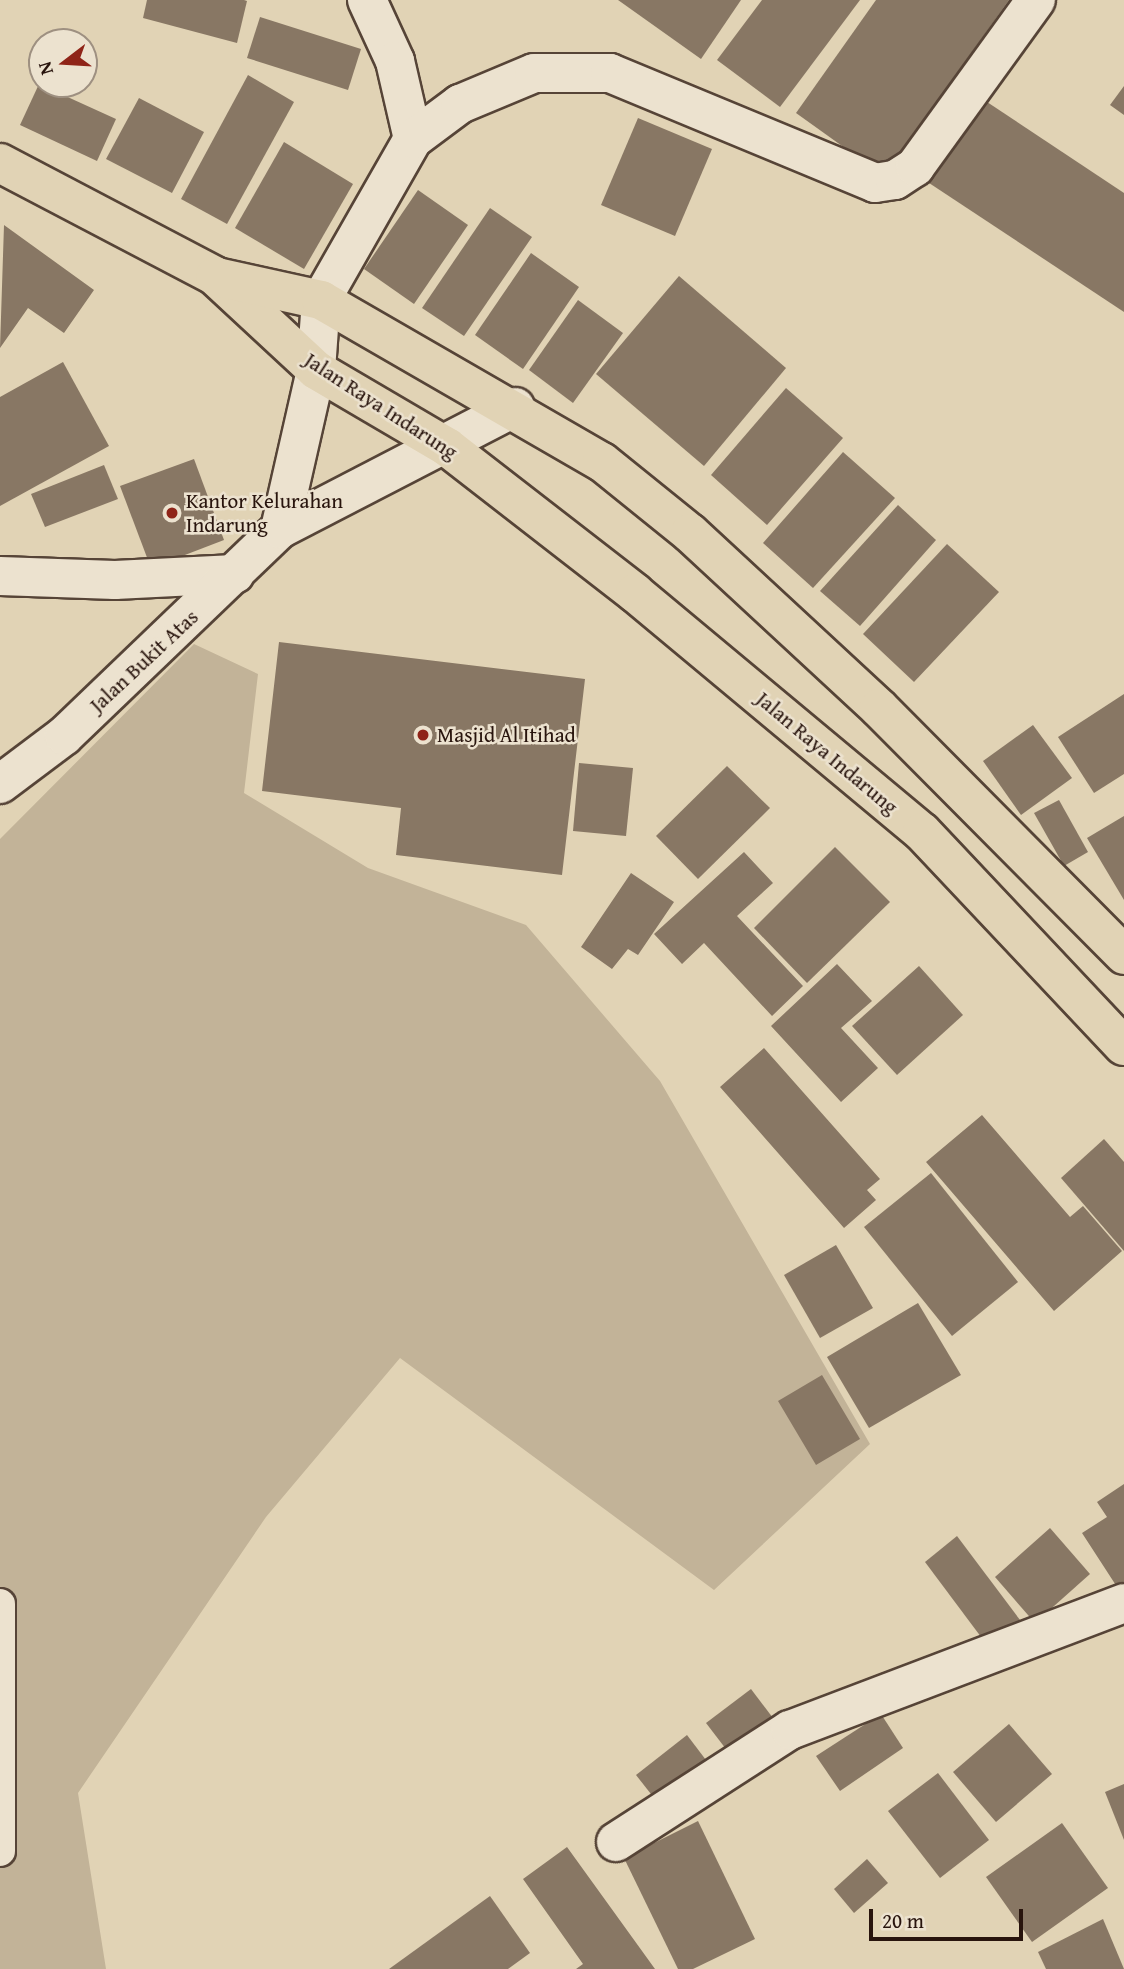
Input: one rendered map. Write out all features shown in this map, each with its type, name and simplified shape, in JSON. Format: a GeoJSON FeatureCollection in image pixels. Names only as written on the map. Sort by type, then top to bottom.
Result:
{"type":"FeatureCollection","features":[{"type":"Feature","properties":{"kind":"highway"},"geometry":{"type":"LineString","coordinates":[[0,163],[215,276],[321,300],[515,407],[602,462],[690,533],[879,708],[1124,955]]}},
{"type":"Feature","properties":{"kind":"highway","name":"Jalan Raya Indarung"},"geometry":{"type":"LineString","coordinates":[[215,276],[316,370],[447,447],[635,593],[922,832],[1124,1046]]}},
{"type":"Feature","properties":{"kind":"street"},"geometry":{"type":"LineString","coordinates":[[367,0],[395,61],[413,139]]}},
{"type":"Feature","properties":{"kind":"street"},"geometry":{"type":"LineString","coordinates":[[280,529],[316,370],[321,300],[413,139],[491,86],[576,69],[653,86],[874,183],[895,180],[915,167],[1036,0]]}},
{"type":"Feature","properties":{"kind":"street"},"geometry":{"type":"LineString","coordinates":[[280,529],[447,447],[515,407]]}},
{"type":"Feature","properties":{"kind":"street","name":"Jalan Bukit Atas"},"geometry":{"type":"LineString","coordinates":[[0,785],[64,736],[280,529]]}},
{"type":"Feature","properties":{"kind":"street"},"geometry":{"type":"LineString","coordinates":[[0,576],[235,574]]}},
{"type":"Feature","properties":{"kind":"street"},"geometry":{"type":"LineString","coordinates":[[616,1842],[790,1730],[1124,1603]]}},
{"type":"Feature","properties":{"kind":"lane"},"geometry":{"type":"LineString","coordinates":[[0,1604],[0,1851]]}},
{"type":"Feature","properties":{"kind":"shaded area"},"geometry":{"type":"Polygon","coordinates":[[[194,644],[258,674],[244,793],[368,868],[526,925],[660,1081],[870,1444],[714,1590],[400,1358],[266,1517],[78,1793],[106,1969],[0,1969],[0,839],[194,644]]]}},
{"type":"Feature","properties":{"kind":"building"},"geometry":{"type":"Polygon","coordinates":[[[147,0],[247,1],[237,43],[143,18],[147,0]]]}},
{"type":"Feature","properties":{"kind":"building"},"geometry":{"type":"Polygon","coordinates":[[[618,0],[741,0],[701,59],[618,0]]]}},
{"type":"Feature","properties":{"kind":"building"},"geometry":{"type":"Polygon","coordinates":[[[762,0],[860,0],[780,107],[717,60],[762,0]]]}},
{"type":"Feature","properties":{"kind":"building"},"geometry":{"type":"Polygon","coordinates":[[[876,0],[1009,0],[884,176],[796,113],[876,0]]]}},
{"type":"Feature","properties":{"kind":"building"},"geometry":{"type":"Polygon","coordinates":[[[260,17],[361,49],[348,90],[247,58],[260,17]]]}},
{"type":"Feature","properties":{"kind":"building"},"geometry":{"type":"Polygon","coordinates":[[[248,75],[294,102],[227,224],[181,199],[248,75]]]}},
{"type":"Feature","properties":{"kind":"building"},"geometry":{"type":"Polygon","coordinates":[[[1124,86],[1124,115],[1110,105],[1124,86]]]}},
{"type":"Feature","properties":{"kind":"building"},"geometry":{"type":"Polygon","coordinates":[[[978,96],[1124,193],[1124,312],[923,179],[978,96]]]}},
{"type":"Feature","properties":{"kind":"building"},"geometry":{"type":"Polygon","coordinates":[[[33,98],[70,98],[116,119],[97,161],[20,125],[33,98]]]}},
{"type":"Feature","properties":{"kind":"building"},"geometry":{"type":"Polygon","coordinates":[[[139,98],[204,132],[172,193],[106,159],[139,98]]]}},
{"type":"Feature","properties":{"kind":"building"},"geometry":{"type":"Polygon","coordinates":[[[638,118],[712,149],[675,236],[601,205],[638,118]]]}},
{"type":"Feature","properties":{"kind":"building"},"geometry":{"type":"Polygon","coordinates":[[[284,142],[353,184],[304,269],[235,228],[284,142]]]}},
{"type":"Feature","properties":{"kind":"building"},"geometry":{"type":"Polygon","coordinates":[[[418,190],[468,225],[414,304],[364,269],[418,190]]]}},
{"type":"Feature","properties":{"kind":"building"},"geometry":{"type":"Polygon","coordinates":[[[490,208],[532,237],[464,336],[422,308],[490,208]]]}},
{"type":"Feature","properties":{"kind":"building"},"geometry":{"type":"Polygon","coordinates":[[[4,225],[94,290],[64,333],[28,308],[0,348],[4,225]]]}},
{"type":"Feature","properties":{"kind":"building"},"geometry":{"type":"Polygon","coordinates":[[[531,253],[579,287],[523,369],[475,335],[531,253]]]}},
{"type":"Feature","properties":{"kind":"building"},"geometry":{"type":"Polygon","coordinates":[[[679,276],[786,368],[704,466],[596,374],[679,276]]]}},
{"type":"Feature","properties":{"kind":"building"},"geometry":{"type":"Polygon","coordinates":[[[578,300],[623,333],[573,403],[529,370],[578,300]]]}},
{"type":"Feature","properties":{"kind":"building"},"geometry":{"type":"Polygon","coordinates":[[[63,362],[109,446],[0,506],[0,397],[63,362]]]}},
{"type":"Feature","properties":{"kind":"building"},"geometry":{"type":"Polygon","coordinates":[[[786,388],[843,438],[767,525],[711,475],[786,388]]]}},
{"type":"Feature","properties":{"kind":"building"},"geometry":{"type":"Polygon","coordinates":[[[843,452],[895,498],[813,588],[763,543],[843,452]]]}},
{"type":"Feature","properties":{"kind":"building","name":"Kantor Kelurahan Indarung"},"geometry":{"type":"Polygon","coordinates":[[[194,459],[224,540],[151,568],[120,486],[194,459]]]}},
{"type":"Feature","properties":{"kind":"building"},"geometry":{"type":"Polygon","coordinates":[[[104,465],[118,499],[45,527],[31,494],[104,465]]]}},
{"type":"Feature","properties":{"kind":"building"},"geometry":{"type":"Polygon","coordinates":[[[898,505],[936,540],[860,626],[820,591],[898,505]]]}},
{"type":"Feature","properties":{"kind":"building"},"geometry":{"type":"Polygon","coordinates":[[[947,544],[999,592],[914,682],[863,634],[947,544]]]}},
{"type":"Feature","properties":{"kind":"building","name":"Masjid Al Itihad"},"geometry":{"type":"Polygon","coordinates":[[[279,642],[585,679],[562,875],[396,855],[401,808],[262,791],[279,642]]]}},
{"type":"Feature","properties":{"kind":"building"},"geometry":{"type":"Polygon","coordinates":[[[1124,694],[1124,774],[1094,793],[1058,737],[1124,694]]]}},
{"type":"Feature","properties":{"kind":"building"},"geometry":{"type":"Polygon","coordinates":[[[1033,725],[1072,778],[1021,815],[983,761],[1033,725]]]}},
{"type":"Feature","properties":{"kind":"building"},"geometry":{"type":"Polygon","coordinates":[[[579,763],[633,768],[626,836],[573,831],[579,763]]]}},
{"type":"Feature","properties":{"kind":"building"},"geometry":{"type":"Polygon","coordinates":[[[727,766],[770,808],[698,879],[656,836],[727,766]]]}},
{"type":"Feature","properties":{"kind":"building"},"geometry":{"type":"Polygon","coordinates":[[[1059,800],[1088,852],[1064,866],[1034,813],[1059,800]]]}},
{"type":"Feature","properties":{"kind":"building"},"geometry":{"type":"Polygon","coordinates":[[[1124,816],[1124,900],[1087,838],[1124,816]]]}},
{"type":"Feature","properties":{"kind":"building"},"geometry":{"type":"Polygon","coordinates":[[[835,847],[890,902],[807,983],[754,928],[835,847]]]}},
{"type":"Feature","properties":{"kind":"building"},"geometry":{"type":"Polygon","coordinates":[[[744,852],[773,883],[737,916],[803,986],[772,1016],[704,943],[682,964],[654,934],[744,852]]]}},
{"type":"Feature","properties":{"kind":"building"},"geometry":{"type":"Polygon","coordinates":[[[631,873],[674,902],[638,955],[628,949],[612,969],[581,947],[631,873]]]}},
{"type":"Feature","properties":{"kind":"building"},"geometry":{"type":"Polygon","coordinates":[[[837,964],[872,1001],[841,1028],[878,1068],[841,1102],[771,1026],[837,964]]]}},
{"type":"Feature","properties":{"kind":"building"},"geometry":{"type":"Polygon","coordinates":[[[919,966],[963,1015],[897,1075],[852,1026],[919,966]]]}},
{"type":"Feature","properties":{"kind":"building"},"geometry":{"type":"Polygon","coordinates":[[[764,1048],[880,1179],[867,1190],[876,1200],[844,1228],[720,1087],[764,1048]]]}},
{"type":"Feature","properties":{"kind":"building"},"geometry":{"type":"Polygon","coordinates":[[[982,1115],[1070,1217],[1083,1206],[1122,1251],[1054,1311],[926,1162],[982,1115]]]}},
{"type":"Feature","properties":{"kind":"building"},"geometry":{"type":"Polygon","coordinates":[[[1104,1139],[1124,1162],[1124,1251],[1061,1178],[1104,1139]]]}},
{"type":"Feature","properties":{"kind":"building"},"geometry":{"type":"Polygon","coordinates":[[[931,1173],[1018,1282],[952,1336],[864,1227],[931,1173]]]}},
{"type":"Feature","properties":{"kind":"building"},"geometry":{"type":"Polygon","coordinates":[[[836,1245],[873,1308],[820,1338],[784,1275],[836,1245]]]}},
{"type":"Feature","properties":{"kind":"building"},"geometry":{"type":"Polygon","coordinates":[[[918,1303],[961,1375],[869,1428],[827,1357],[918,1303]]]}},
{"type":"Feature","properties":{"kind":"building"},"geometry":{"type":"Polygon","coordinates":[[[822,1375],[860,1439],[816,1465],[778,1401],[822,1375]]]}},
{"type":"Feature","properties":{"kind":"building"},"geometry":{"type":"Polygon","coordinates":[[[1124,1484],[1124,1586],[1119,1590],[1082,1533],[1107,1517],[1097,1502],[1124,1484]]]}},
{"type":"Feature","properties":{"kind":"building"},"geometry":{"type":"Polygon","coordinates":[[[1050,1528],[1090,1574],[1035,1623],[995,1577],[1050,1528]]]}},
{"type":"Feature","properties":{"kind":"building"},"geometry":{"type":"Polygon","coordinates":[[[957,1536],[1020,1620],[987,1645],[925,1562],[957,1536]]]}},
{"type":"Feature","properties":{"kind":"building"},"geometry":{"type":"Polygon","coordinates":[[[751,1689],[773,1718],[729,1753],[706,1723],[751,1689]]]}},
{"type":"Feature","properties":{"kind":"building"},"geometry":{"type":"Polygon","coordinates":[[[881,1714],[903,1748],[840,1791],[816,1756],[881,1714]]]}},
{"type":"Feature","properties":{"kind":"building"},"geometry":{"type":"Polygon","coordinates":[[[1009,1724],[1052,1774],[996,1822],[953,1772],[1009,1724]]]}},
{"type":"Feature","properties":{"kind":"building"},"geometry":{"type":"Polygon","coordinates":[[[687,1735],[709,1764],[658,1803],[636,1775],[687,1735]]]}},
{"type":"Feature","properties":{"kind":"building"},"geometry":{"type":"Polygon","coordinates":[[[938,1773],[989,1840],[940,1878],[888,1811],[938,1773]]]}},
{"type":"Feature","properties":{"kind":"building"},"geometry":{"type":"Polygon","coordinates":[[[1124,1784],[1124,1840],[1105,1792],[1124,1784]]]}},
{"type":"Feature","properties":{"kind":"building"},"geometry":{"type":"Polygon","coordinates":[[[698,1821],[755,1939],[693,1969],[678,1969],[624,1858],[698,1821]]]}},
{"type":"Feature","properties":{"kind":"building"},"geometry":{"type":"Polygon","coordinates":[[[1062,1823],[1108,1888],[1032,1942],[986,1877],[1062,1823]]]}},
{"type":"Feature","properties":{"kind":"building"},"geometry":{"type":"Polygon","coordinates":[[[567,1847],[655,1969],[576,1969],[583,1964],[523,1879],[567,1847]]]}},
{"type":"Feature","properties":{"kind":"building"},"geometry":{"type":"Polygon","coordinates":[[[867,1859],[888,1883],[854,1913],[834,1889],[867,1859]]]}},
{"type":"Feature","properties":{"kind":"building"},"geometry":{"type":"Polygon","coordinates":[[[490,1896],[530,1953],[508,1969],[389,1969],[490,1896]]]}},
{"type":"Feature","properties":{"kind":"building"},"geometry":{"type":"Polygon","coordinates":[[[1103,1919],[1124,1969],[1046,1969],[1038,1952],[1103,1919]]]}},
{"type":"Feature","properties":{"kind":"place","name":"Kantor Kelurahan Indarung"},"geometry":{"type":"Point","coordinates":[172,513]}},
{"type":"Feature","properties":{"kind":"place","name":"Masjid Al Itihad"},"geometry":{"type":"Point","coordinates":[423,735]}}]}
